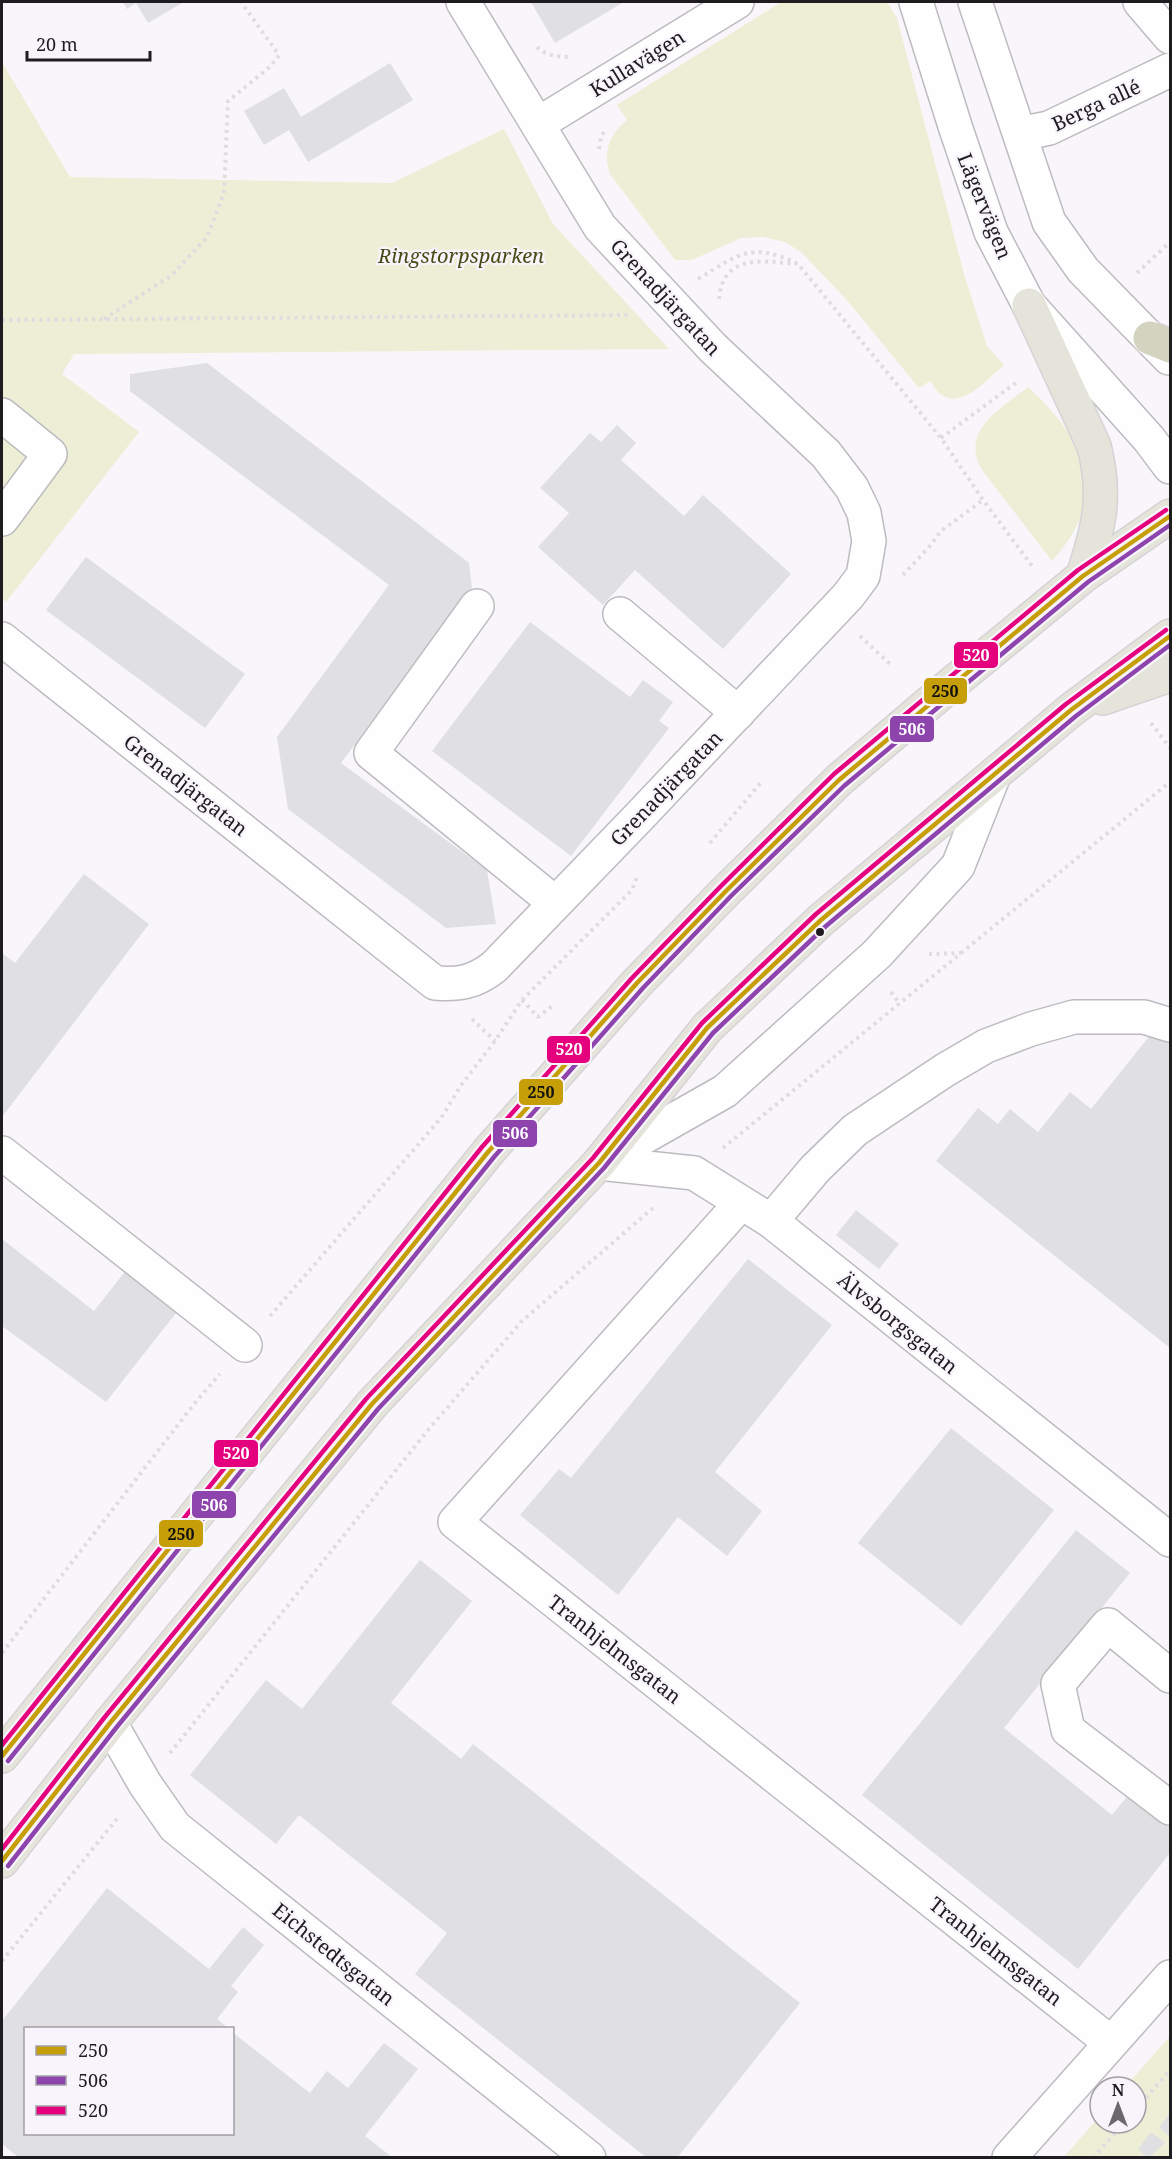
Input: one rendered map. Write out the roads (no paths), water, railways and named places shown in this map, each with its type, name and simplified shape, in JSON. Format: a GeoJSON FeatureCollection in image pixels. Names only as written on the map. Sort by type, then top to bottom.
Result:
{"type":"FeatureCollection","features":[{"type":"Feature","properties":{"kind":"main road"},"geometry":{"type":"LineString","coordinates":[[1029,304],[1094,446],[1100,470],[1101,508],[1096,537],[1083,576]]}},
{"type":"Feature","properties":{"kind":"main road"},"geometry":{"type":"LineString","coordinates":[[2,1756],[488,1152],[629,992],[726,891],[839,780],[1083,576],[1170,516]]}},
{"type":"Feature","properties":{"kind":"main road"},"geometry":{"type":"LineString","coordinates":[[2,1861],[110,1723],[372,1404],[598,1163],[707,1028],[821,920],[1071,710],[1170,636]]}},
{"type":"Feature","properties":{"kind":"main road"},"geometry":{"type":"LineString","coordinates":[[1071,710],[1170,675]]}},
{"type":"Feature","properties":{"kind":"street","name":"Grenadjärgatan"},"geometry":{"type":"LineString","coordinates":[[2,639],[435,983],[466,983],[481,977],[494,967],[738,713],[848,596],[863,576],[869,542],[864,513],[852,488],[826,454],[713,348],[600,227],[463,2]]}},
{"type":"Feature","properties":{"kind":"street","name":"Kullavägen"},"geometry":{"type":"LineString","coordinates":[[538,124],[737,2]]}},
{"type":"Feature","properties":{"kind":"street","name":"Lägervägen"},"geometry":{"type":"LineString","coordinates":[[916,2],[991,232],[1029,304],[1149,439],[1170,467]]}},
{"type":"Feature","properties":{"kind":"street"},"geometry":{"type":"LineString","coordinates":[[975,2],[1049,222],[1083,270],[1164,348]]}},
{"type":"Feature","properties":{"kind":"street"},"geometry":{"type":"LineString","coordinates":[[1140,2],[1170,37]]}},
{"type":"Feature","properties":{"kind":"street","name":"Berga allé"},"geometry":{"type":"LineString","coordinates":[[1020,134],[1049,128],[1170,70]]}},
{"type":"Feature","properties":{"kind":"street"},"geometry":{"type":"LineString","coordinates":[[2,415],[50,454],[2,519]]}},
{"type":"Feature","properties":{"kind":"street"},"geometry":{"type":"LineString","coordinates":[[477,606],[371,753],[555,903]]}},
{"type":"Feature","properties":{"kind":"street"},"geometry":{"type":"LineString","coordinates":[[620,614],[738,713]]}},
{"type":"Feature","properties":{"kind":"street"},"geometry":{"type":"LineString","coordinates":[[598,1163],[725,1091],[878,954],[958,866],[994,775]]}},
{"type":"Feature","properties":{"kind":"street"},"geometry":{"type":"LineString","coordinates":[[771,1221],[815,1169],[855,1130],[945,1070],[986,1046],[1031,1029],[1074,1017],[1144,1017],[1170,1025]]}},
{"type":"Feature","properties":{"kind":"street"},"geometry":{"type":"LineString","coordinates":[[2,1154],[245,1345]]}},
{"type":"Feature","properties":{"kind":"street","name":"Älvsborgsgatan"},"geometry":{"type":"LineString","coordinates":[[598,1163],[694,1173],[771,1221],[1170,1540]]}},
{"type":"Feature","properties":{"kind":"street","name":"Tranhjelmsgatan"},"geometry":{"type":"LineString","coordinates":[[741,1203],[455,1522],[1111,2043]]}},
{"type":"Feature","properties":{"kind":"street"},"geometry":{"type":"LineString","coordinates":[[1170,1676],[1108,1626],[1058,1684],[1068,1730],[1170,1808]]}},
{"type":"Feature","properties":{"kind":"street","name":"Eichstedtsgatan"},"geometry":{"type":"LineString","coordinates":[[110,1723],[145,1784],[175,1827],[589,2157]]}},
{"type":"Feature","properties":{"kind":"street"},"geometry":{"type":"LineString","coordinates":[[1009,2157],[1170,1977]]}},
{"type":"Feature","properties":{"kind":"park label","name":"Ringstorpsparken"},"geometry":{"type":"Point","coordinates":[461,255]}}]}
